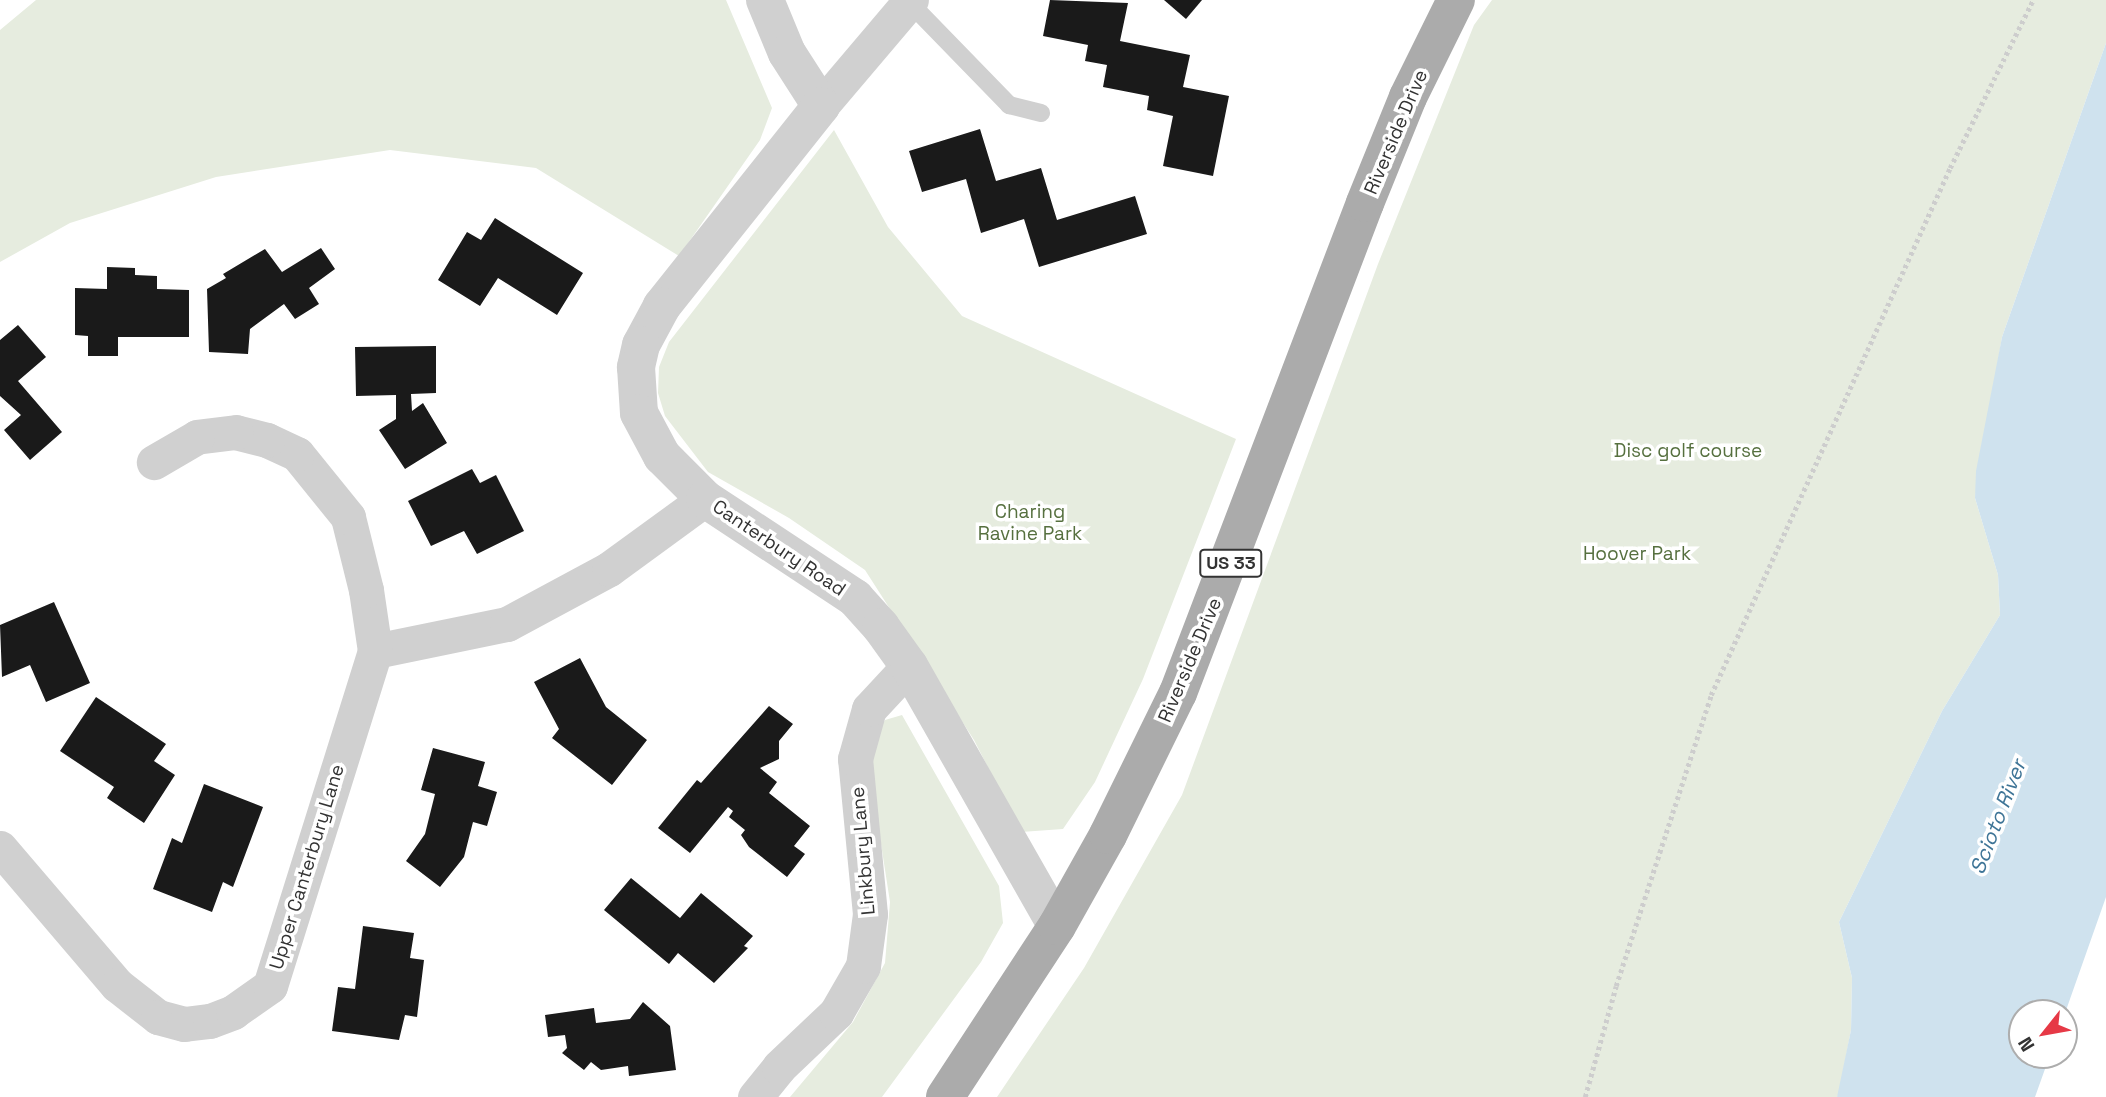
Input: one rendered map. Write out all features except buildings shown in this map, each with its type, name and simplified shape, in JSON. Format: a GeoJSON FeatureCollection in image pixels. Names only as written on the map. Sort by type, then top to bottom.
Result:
{"type":"FeatureCollection","features":[{"type":"Feature","properties":{"kind":"main road","name":"Riverside Drive"},"geometry":{"type":"LineString","coordinates":[[945,1097],[1057,926],[1108,835],[1178,693],[1365,203],[1408,97],[1456,0]]}},
{"type":"Feature","properties":{"kind":"street"},"geometry":{"type":"LineString","coordinates":[[765,0],[787,53],[821,106],[910,1]]}},
{"type":"Feature","properties":{"kind":"street","name":"Canterbury Road"},"geometry":{"type":"LineString","coordinates":[[821,106],[662,306],[641,345],[635,389],[648,435],[705,499],[855,598],[909,666],[1057,926]]}},
{"type":"Feature","properties":{"kind":"street"},"geometry":{"type":"LineString","coordinates":[[154,462],[197,438],[236,432],[298,454],[348,517],[366,590],[375,651],[507,624],[609,569],[705,499]]}},
{"type":"Feature","properties":{"kind":"street","name":"Upper Canterbury Lane"},"geometry":{"type":"LineString","coordinates":[[0,848],[117,985],[158,1017],[184,1024],[233,1012],[270,986],[375,651]]}},
{"type":"Feature","properties":{"kind":"street","name":"Linkbury Lane"},"geometry":{"type":"LineString","coordinates":[[755,1097],[779,1067],[836,1013],[863,966],[870,914],[855,759],[869,709],[909,666]]}},
{"type":"Feature","properties":{"kind":"lane"},"geometry":{"type":"LineString","coordinates":[[910,1],[1009,105],[1041,113]]}},
{"type":"Feature","properties":{"kind":"path"},"geometry":{"type":"LineString","coordinates":[[1585,1097],[1616,986],[1711,695],[1950,168],[2033,0]]}},
{"type":"Feature","properties":{"kind":"green space"},"geometry":{"type":"Polygon","coordinates":[[[36,0],[726,0],[772,108],[760,140],[679,256],[536,168],[390,150],[216,177],[70,223],[0,262],[0,30],[36,0]]]}},
{"type":"Feature","properties":{"kind":"green space","name":"Hoover Park"},"geometry":{"type":"Polygon","coordinates":[[[1492,0],[2106,0],[2106,43],[2002,337],[1975,498],[1998,575],[2000,615],[1942,711],[1839,922],[1852,978],[1851,1030],[1839,1093],[1837,1097],[997,1097],[1084,968],[1182,795],[1378,264],[1474,25],[1492,0]]]}},
{"type":"Feature","properties":{"kind":"green space","name":"Charing Ravine Park"},"geometry":{"type":"Polygon","coordinates":[[[834,130],[888,227],[962,316],[1236,439],[1143,679],[1095,782],[1063,829],[1021,832],[974,740],[865,570],[789,518],[708,472],[665,416],[658,393],[659,367],[669,342],[834,130]]]}},
{"type":"Feature","properties":{"kind":"green space"},"geometry":{"type":"Polygon","coordinates":[[[902,715],[999,886],[1003,923],[981,962],[882,1097],[790,1097],[853,1022],[885,963],[890,902],[870,773],[873,740],[885,720],[902,715]]]}},
{"type":"Feature","properties":{"kind":"water","name":"Scioto River"},"geometry":{"type":"Polygon","coordinates":[[[2106,43],[2106,897],[2070,999],[2008,999],[2008,1069],[2045,1069],[2035,1097],[1837,1097],[1851,1030],[1852,978],[1839,922],[1942,711],[2000,615],[1998,575],[1975,498],[1976,471],[2002,337],[2106,43]]]}},
{"type":"Feature","properties":{"kind":"park label","name":"Disc golf course"},"geometry":{"type":"Point","coordinates":[1688,451]}}]}
